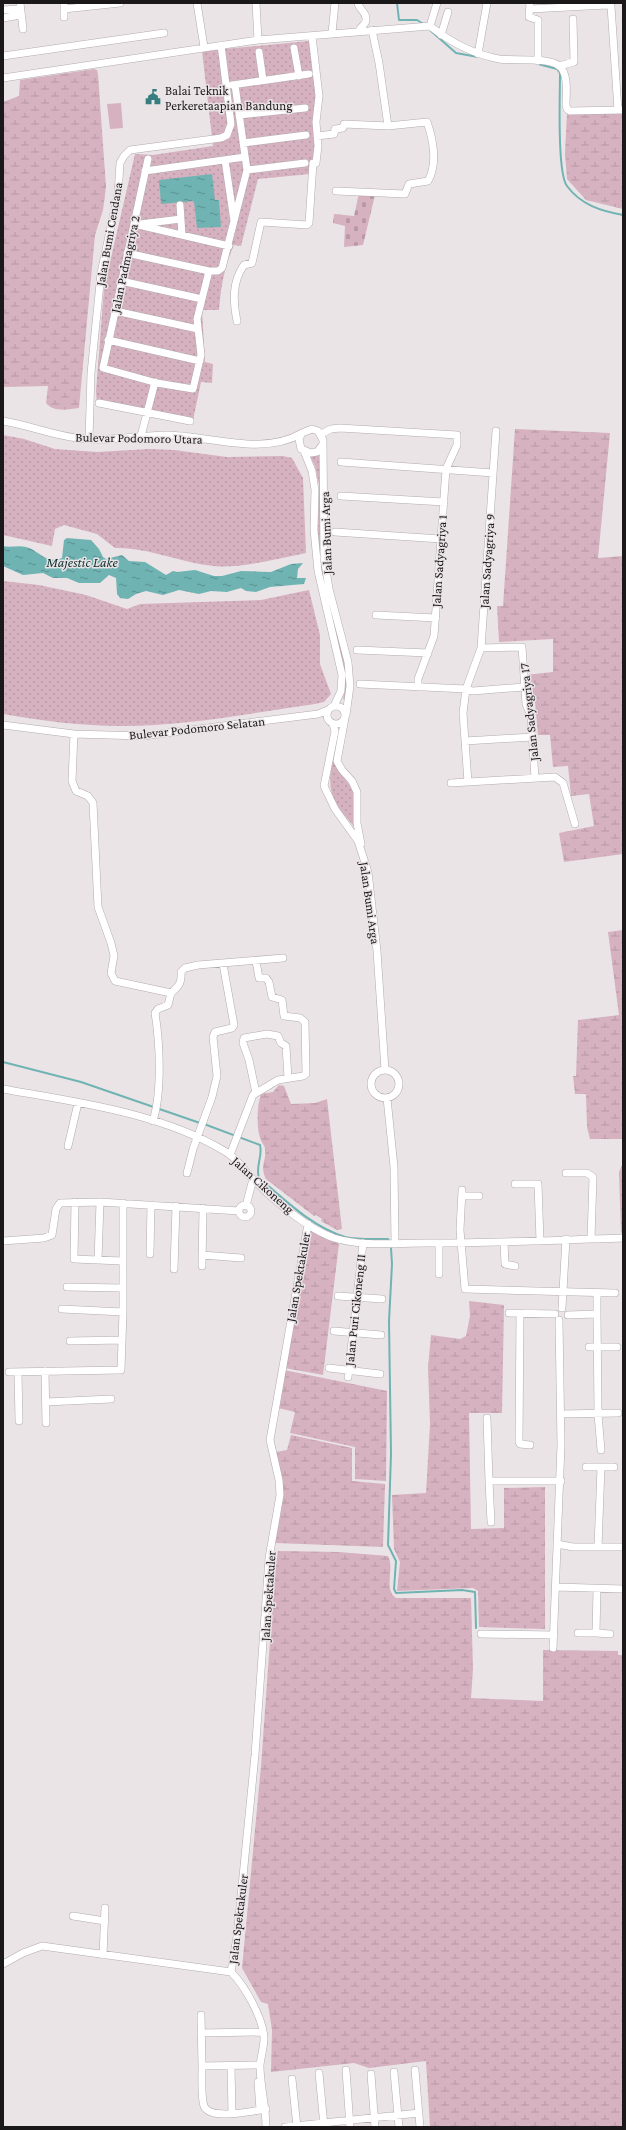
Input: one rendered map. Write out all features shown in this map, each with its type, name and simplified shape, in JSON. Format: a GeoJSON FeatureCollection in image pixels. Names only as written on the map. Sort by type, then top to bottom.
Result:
{"type":"FeatureCollection","features":[{"type":"Feature","properties":{"kind":"street"},"geometry":{"type":"LineString","coordinates":[[64,17],[64,6],[120,3]]}},
{"type":"Feature","properties":{"kind":"street"},"geometry":{"type":"LineString","coordinates":[[196,3],[204,47]]}},
{"type":"Feature","properties":{"kind":"street"},"geometry":{"type":"LineString","coordinates":[[256,3],[258,40]]}},
{"type":"Feature","properties":{"kind":"street"},"geometry":{"type":"LineString","coordinates":[[332,33],[335,3]]}},
{"type":"Feature","properties":{"kind":"street"},"geometry":{"type":"LineString","coordinates":[[358,3],[365,12],[366,18],[366,22],[359,30]]}},
{"type":"Feature","properties":{"kind":"street"},"geometry":{"type":"LineString","coordinates":[[427,26],[436,3]]}},
{"type":"Feature","properties":{"kind":"street"},"geometry":{"type":"LineString","coordinates":[[478,54],[487,3]]}},
{"type":"Feature","properties":{"kind":"street"},"geometry":{"type":"LineString","coordinates":[[538,61],[538,20],[530,18],[530,6],[611,6],[620,110],[590,111],[567,109],[564,76],[559,66]]}},
{"type":"Feature","properties":{"kind":"street"},"geometry":{"type":"LineString","coordinates":[[3,10],[20,9]]}},
{"type":"Feature","properties":{"kind":"street"},"geometry":{"type":"LineString","coordinates":[[3,18],[20,9]]}},
{"type":"Feature","properties":{"kind":"street"},"geometry":{"type":"LineString","coordinates":[[20,9],[23,29]]}},
{"type":"Feature","properties":{"kind":"street"},"geometry":{"type":"LineString","coordinates":[[441,35],[448,12]]}},
{"type":"Feature","properties":{"kind":"street"},"geometry":{"type":"LineString","coordinates":[[3,78],[258,40],[312,36],[359,30],[427,26],[478,54],[499,59],[538,61],[559,66],[574,62],[573,20]]}},
{"type":"Feature","properties":{"kind":"street"},"geometry":{"type":"LineString","coordinates":[[372,30],[379,63],[388,126]]}},
{"type":"Feature","properties":{"kind":"street"},"geometry":{"type":"LineString","coordinates":[[3,56],[164,33]]}},
{"type":"Feature","properties":{"kind":"street"},"geometry":{"type":"LineString","coordinates":[[237,321],[234,302],[235,280],[244,266],[252,263],[261,222],[309,224],[313,163],[316,163],[318,146],[316,122],[319,96],[312,36]]}},
{"type":"Feature","properties":{"kind":"street","name":"Jalan Bumi Cendana"},"geometry":{"type":"LineString","coordinates":[[89,439],[91,373],[101,273],[118,194],[120,163],[130,150],[222,138],[227,135],[231,124],[221,45]]}},
{"type":"Feature","properties":{"kind":"street"},"geometry":{"type":"LineString","coordinates":[[294,48],[299,76]]}},
{"type":"Feature","properties":{"kind":"street"},"geometry":{"type":"LineString","coordinates":[[259,52],[263,80]]}},
{"type":"Feature","properties":{"kind":"street"},"geometry":{"type":"LineString","coordinates":[[226,86],[310,74]]}},
{"type":"Feature","properties":{"kind":"street"},"geometry":{"type":"LineString","coordinates":[[127,253],[208,271],[218,271],[222,268],[229,246],[247,170],[235,85]]}},
{"type":"Feature","properties":{"kind":"street"},"geometry":{"type":"LineString","coordinates":[[240,115],[305,108]]}},
{"type":"Feature","properties":{"kind":"street"},"geometry":{"type":"LineString","coordinates":[[317,136],[335,134],[335,129],[343,128],[344,121],[388,126],[427,122],[433,146],[432,173],[428,181],[409,184],[405,194],[336,191]]}},
{"type":"Feature","properties":{"kind":"street"},"geometry":{"type":"LineString","coordinates":[[243,143],[306,135]]}},
{"type":"Feature","properties":{"kind":"street"},"geometry":{"type":"LineString","coordinates":[[145,171],[245,157]]}},
{"type":"Feature","properties":{"kind":"street","name":"Jalan Padmagriya 2"},"geometry":{"type":"LineString","coordinates":[[148,159],[102,368],[155,382]]}},
{"type":"Feature","properties":{"kind":"street"},"geometry":{"type":"LineString","coordinates":[[225,160],[234,226]]}},
{"type":"Feature","properties":{"kind":"street"},"geometry":{"type":"LineString","coordinates":[[247,170],[305,163]]}},
{"type":"Feature","properties":{"kind":"street"},"geometry":{"type":"LineString","coordinates":[[180,205],[182,235]]}},
{"type":"Feature","properties":{"kind":"street"},"geometry":{"type":"LineString","coordinates":[[134,224],[181,219]]}},
{"type":"Feature","properties":{"kind":"street"},"geometry":{"type":"LineString","coordinates":[[134,224],[229,246]]}},
{"type":"Feature","properties":{"kind":"street"},"geometry":{"type":"LineString","coordinates":[[141,436],[155,382],[193,389],[200,361],[197,319],[208,271]]}},
{"type":"Feature","properties":{"kind":"street"},"geometry":{"type":"LineString","coordinates":[[121,281],[202,299]]}},
{"type":"Feature","properties":{"kind":"street"},"geometry":{"type":"LineString","coordinates":[[115,310],[198,329]]}},
{"type":"Feature","properties":{"kind":"street"},"geometry":{"type":"LineString","coordinates":[[108,340],[200,361]]}},
{"type":"Feature","properties":{"kind":"street"},"geometry":{"type":"LineString","coordinates":[[99,403],[190,421]]}},
{"type":"Feature","properties":{"kind":"street","name":"Bulevar Podomoro Utara"},"geometry":{"type":"LineString","coordinates":[[3,421],[69,437],[89,439],[141,436],[186,436],[244,443],[278,442],[292,444],[303,450]]}},
{"type":"Feature","properties":{"kind":"street","name":"Jalan Sadyagriya 1"},"geometry":{"type":"LineString","coordinates":[[321,434],[331,429],[340,428],[457,435],[457,445],[446,469],[434,636],[418,679],[418,687]]}},
{"type":"Feature","properties":{"kind":"street"},"geometry":{"type":"LineString","coordinates":[[312,429],[321,434],[323,444],[317,452],[310,453],[303,450],[299,442],[302,433],[312,429]]}},
{"type":"Feature","properties":{"kind":"street","name":"Jalan Sadyagriya 9"},"geometry":{"type":"LineString","coordinates":[[468,782],[463,713],[466,689],[481,648],[496,431]]}},
{"type":"Feature","properties":{"kind":"street","name":"Bulevar Podomoro Utara"},"geometry":{"type":"LineString","coordinates":[[278,442],[295,437],[302,433]]}},
{"type":"Feature","properties":{"kind":"street","name":"Jalan Bumi Arga"},"geometry":{"type":"LineString","coordinates":[[323,444],[325,488],[324,557],[329,589],[348,662],[350,686],[337,762],[352,781],[357,792],[356,811],[362,850],[368,872],[374,919],[385,1070]]}},
{"type":"Feature","properties":{"kind":"street","name":"Jalan Bumi Arga"},"geometry":{"type":"LineString","coordinates":[[303,450],[312,471],[316,490],[314,530],[318,571],[341,669],[341,692],[331,708],[331,722],[334,731],[324,786],[329,799],[362,850]]}},
{"type":"Feature","properties":{"kind":"street"},"geometry":{"type":"LineString","coordinates":[[341,462],[493,473]]}},
{"type":"Feature","properties":{"kind":"street"},"geometry":{"type":"LineString","coordinates":[[341,496],[444,502]]}},
{"type":"Feature","properties":{"kind":"street"},"geometry":{"type":"LineString","coordinates":[[335,532],[441,539]]}},
{"type":"Feature","properties":{"kind":"street"},"geometry":{"type":"LineString","coordinates":[[376,615],[436,618]]}},
{"type":"Feature","properties":{"kind":"street","name":"Jalan Sadyagriya 17"},"geometry":{"type":"LineString","coordinates":[[481,648],[522,647],[526,704],[531,716],[535,778]]}},
{"type":"Feature","properties":{"kind":"street"},"geometry":{"type":"LineString","coordinates":[[357,650],[428,653]]}},
{"type":"Feature","properties":{"kind":"street"},"geometry":{"type":"LineString","coordinates":[[360,684],[466,689],[473,691],[524,687]]}},
{"type":"Feature","properties":{"kind":"street"},"geometry":{"type":"LineString","coordinates":[[318,714],[331,722],[342,723],[346,716],[342,707],[331,708]]}},
{"type":"Feature","properties":{"kind":"street","name":"Bulevar Podomoro Selatan"},"geometry":{"type":"LineString","coordinates":[[3,724],[98,736],[163,734],[318,714],[331,708]]}},
{"type":"Feature","properties":{"kind":"street"},"geometry":{"type":"LineString","coordinates":[[74,734],[72,781],[76,791],[88,796],[93,803],[98,907],[114,956],[111,973],[115,981],[121,984],[171,993]]}},
{"type":"Feature","properties":{"kind":"street"},"geometry":{"type":"LineString","coordinates":[[465,741],[532,737]]}},
{"type":"Feature","properties":{"kind":"street"},"geometry":{"type":"LineString","coordinates":[[451,783],[555,777],[563,783],[575,824]]}},
{"type":"Feature","properties":{"kind":"street"},"geometry":{"type":"LineString","coordinates":[[153,1121],[157,1106],[159,1040],[155,1013],[158,1009],[168,1005],[171,993],[180,986],[182,979],[181,972],[185,968],[198,965],[283,958]]}},
{"type":"Feature","properties":{"kind":"street"},"geometry":{"type":"LineString","coordinates":[[230,1155],[238,1138],[253,1095],[278,1080],[306,1075],[304,1019],[284,1016],[282,1000],[272,997],[270,982],[266,978],[259,978],[257,975],[256,961]]}},
{"type":"Feature","properties":{"kind":"street"},"geometry":{"type":"LineString","coordinates":[[187,1172],[204,1122],[217,1076],[213,1037],[215,1032],[232,1028],[234,1025],[223,964]]}},
{"type":"Feature","properties":{"kind":"street"},"geometry":{"type":"LineString","coordinates":[[256,1093],[249,1060],[243,1043],[244,1038],[267,1034],[278,1036],[281,1043],[286,1046],[288,1078]]}},
{"type":"Feature","properties":{"kind":"street"},"geometry":{"type":"LineString","coordinates":[[385,1070],[396,1075],[399,1084],[397,1092],[387,1098],[377,1095],[374,1092],[371,1083],[375,1075],[385,1070]]}},
{"type":"Feature","properties":{"kind":"street","name":"Jalan Cikoneng"},"geometry":{"type":"LineString","coordinates":[[3,1089],[78,1103],[153,1121],[198,1136],[230,1155],[253,1180],[308,1224],[332,1237],[362,1243],[395,1244],[623,1238]]}},
{"type":"Feature","properties":{"kind":"street"},"geometry":{"type":"LineString","coordinates":[[387,1098],[394,1167],[395,1244]]}},
{"type":"Feature","properties":{"kind":"street"},"geometry":{"type":"LineString","coordinates":[[68,1146],[78,1103]]}},
{"type":"Feature","properties":{"kind":"street"},"geometry":{"type":"LineString","coordinates":[[566,1173],[587,1173],[593,1177],[591,1239]]}},
{"type":"Feature","properties":{"kind":"street"},"geometry":{"type":"LineString","coordinates":[[246,1206],[253,1180]]}},
{"type":"Feature","properties":{"kind":"street"},"geometry":{"type":"LineString","coordinates":[[515,1184],[538,1184],[540,1241]]}},
{"type":"Feature","properties":{"kind":"street"},"geometry":{"type":"LineString","coordinates":[[479,1196],[462,1193],[461,1243],[465,1289],[615,1293]]}},
{"type":"Feature","properties":{"kind":"street"},"geometry":{"type":"LineString","coordinates":[[75,1202],[74,1259],[122,1261]]}},
{"type":"Feature","properties":{"kind":"street"},"geometry":{"type":"LineString","coordinates":[[98,1260],[100,1202]]}},
{"type":"Feature","properties":{"kind":"street"},"geometry":{"type":"LineString","coordinates":[[3,1241],[48,1237],[52,1235],[57,1205],[60,1203],[123,1203],[239,1211]]}},
{"type":"Feature","properties":{"kind":"street"},"geometry":{"type":"LineString","coordinates":[[9,1372],[121,1370],[123,1312],[123,1203]]}},
{"type":"Feature","properties":{"kind":"street"},"geometry":{"type":"LineString","coordinates":[[150,1254],[151,1205]]}},
{"type":"Feature","properties":{"kind":"street"},"geometry":{"type":"LineString","coordinates":[[174,1268],[176,1206]]}},
{"type":"Feature","properties":{"kind":"street"},"geometry":{"type":"LineString","coordinates":[[239,1211],[241,1206],[246,1206]]}},
{"type":"Feature","properties":{"kind":"street"},"geometry":{"type":"LineString","coordinates":[[239,1211],[243,1217],[248,1216],[251,1211],[246,1206]]}},
{"type":"Feature","properties":{"kind":"street"},"geometry":{"type":"LineString","coordinates":[[202,1266],[203,1208]]}},
{"type":"Feature","properties":{"kind":"street","name":"Jalan Spektakuler"},"geometry":{"type":"LineString","coordinates":[[231,1972],[237,1937],[253,1783],[269,1558],[280,1495],[279,1480],[270,1440],[308,1224]]}},
{"type":"Feature","properties":{"kind":"street"},"geometry":{"type":"LineString","coordinates":[[562,1308],[566,1240]]}},
{"type":"Feature","properties":{"kind":"street"},"geometry":{"type":"LineString","coordinates":[[504,1242],[505,1264],[515,1266]]}},
{"type":"Feature","properties":{"kind":"street","name":"Jalan Puri Cikoneng II"},"geometry":{"type":"LineString","coordinates":[[348,1374],[354,1334],[362,1243]]}},
{"type":"Feature","properties":{"kind":"street"},"geometry":{"type":"LineString","coordinates":[[439,1243],[439,1274]]}},
{"type":"Feature","properties":{"kind":"street"},"geometry":{"type":"LineString","coordinates":[[202,1255],[241,1258]]}},
{"type":"Feature","properties":{"kind":"street"},"geometry":{"type":"LineString","coordinates":[[67,1287],[122,1288]]}},
{"type":"Feature","properties":{"kind":"street"},"geometry":{"type":"LineString","coordinates":[[597,1293],[599,1348],[598,1414],[601,1450]]}},
{"type":"Feature","properties":{"kind":"street"},"geometry":{"type":"LineString","coordinates":[[338,1296],[382,1299]]}},
{"type":"Feature","properties":{"kind":"street"},"geometry":{"type":"LineString","coordinates":[[562,1308],[566,1310],[568,1315]]}},
{"type":"Feature","properties":{"kind":"street"},"geometry":{"type":"LineString","coordinates":[[553,1648],[561,1482],[557,1309],[562,1308]]}},
{"type":"Feature","properties":{"kind":"street"},"geometry":{"type":"LineString","coordinates":[[62,1309],[123,1312]]}},
{"type":"Feature","properties":{"kind":"street"},"geometry":{"type":"LineString","coordinates":[[509,1313],[557,1317],[564,1321],[568,1315]]}},
{"type":"Feature","properties":{"kind":"street"},"geometry":{"type":"LineString","coordinates":[[520,1313],[519,1442],[520,1444],[530,1445]]}},
{"type":"Feature","properties":{"kind":"street"},"geometry":{"type":"LineString","coordinates":[[568,1315],[597,1314]]}},
{"type":"Feature","properties":{"kind":"street"},"geometry":{"type":"LineString","coordinates":[[334,1332],[381,1335]]}},
{"type":"Feature","properties":{"kind":"street"},"geometry":{"type":"LineString","coordinates":[[70,1341],[122,1340]]}},
{"type":"Feature","properties":{"kind":"street"},"geometry":{"type":"LineString","coordinates":[[589,1347],[617,1347]]}},
{"type":"Feature","properties":{"kind":"street"},"geometry":{"type":"LineString","coordinates":[[329,1368],[348,1374],[380,1374]]}},
{"type":"Feature","properties":{"kind":"street"},"geometry":{"type":"LineString","coordinates":[[45,1371],[46,1423]]}},
{"type":"Feature","properties":{"kind":"street"},"geometry":{"type":"LineString","coordinates":[[18,1372],[19,1421]]}},
{"type":"Feature","properties":{"kind":"street"},"geometry":{"type":"LineString","coordinates":[[46,1402],[111,1399]]}},
{"type":"Feature","properties":{"kind":"street"},"geometry":{"type":"LineString","coordinates":[[560,1414],[598,1414],[618,1412]]}},
{"type":"Feature","properties":{"kind":"street"},"geometry":{"type":"LineString","coordinates":[[487,1418],[491,1522]]}},
{"type":"Feature","properties":{"kind":"street"},"geometry":{"type":"LineString","coordinates":[[586,1467],[614,1467]]}},
{"type":"Feature","properties":{"kind":"street"},"geometry":{"type":"LineString","coordinates":[[598,1547],[601,1467]]}},
{"type":"Feature","properties":{"kind":"street"},"geometry":{"type":"LineString","coordinates":[[489,1481],[561,1482]]}},
{"type":"Feature","properties":{"kind":"street"},"geometry":{"type":"LineString","coordinates":[[557,1544],[623,1547]]}},
{"type":"Feature","properties":{"kind":"street"},"geometry":{"type":"LineString","coordinates":[[556,1587],[623,1589]]}},
{"type":"Feature","properties":{"kind":"street"},"geometry":{"type":"LineString","coordinates":[[596,1633],[597,1589]]}},
{"type":"Feature","properties":{"kind":"street"},"geometry":{"type":"LineString","coordinates":[[481,1634],[554,1635]]}},
{"type":"Feature","properties":{"kind":"street"},"geometry":{"type":"LineString","coordinates":[[578,1634],[610,1634]]}},
{"type":"Feature","properties":{"kind":"street"},"geometry":{"type":"LineString","coordinates":[[103,1955],[105,1908]]}},
{"type":"Feature","properties":{"kind":"street"},"geometry":{"type":"LineString","coordinates":[[74,1916],[105,1921]]}},
{"type":"Feature","properties":{"kind":"street"},"geometry":{"type":"LineString","coordinates":[[3,1964],[28,1950],[42,1946],[231,1972],[257,2011],[264,2032],[259,2065],[266,2127]]}},
{"type":"Feature","properties":{"kind":"street"},"geometry":{"type":"LineString","coordinates":[[201,2014],[202,2066],[205,2108],[217,2115],[263,2110]]}},
{"type":"Feature","properties":{"kind":"street"},"geometry":{"type":"LineString","coordinates":[[201,2033],[264,2032]]}},
{"type":"Feature","properties":{"kind":"street"},"geometry":{"type":"LineString","coordinates":[[202,2066],[259,2065]]}},
{"type":"Feature","properties":{"kind":"street"},"geometry":{"type":"LineString","coordinates":[[231,2066],[232,2113]]}},
{"type":"Feature","properties":{"kind":"street"},"geometry":{"type":"LineString","coordinates":[[346,2070],[350,2123]]}},
{"type":"Feature","properties":{"kind":"street"},"geometry":{"type":"LineString","coordinates":[[415,2070],[420,2127]]}},
{"type":"Feature","properties":{"kind":"street"},"geometry":{"type":"LineString","coordinates":[[319,2072],[324,2125]]}},
{"type":"Feature","properties":{"kind":"street"},"geometry":{"type":"LineString","coordinates":[[394,2072],[399,2127]]}},
{"type":"Feature","properties":{"kind":"street"},"geometry":{"type":"LineString","coordinates":[[371,2074],[375,2127]]}},
{"type":"Feature","properties":{"kind":"street"},"geometry":{"type":"LineString","coordinates":[[292,2079],[297,2126]]}},
{"type":"Feature","properties":{"kind":"street"},"geometry":{"type":"LineString","coordinates":[[285,2127],[350,2123],[374,2117],[419,2113]]}},
{"type":"Feature","properties":{"kind":"green space"},"geometry":{"type":"Polygon","coordinates":[[[309,41],[316,96],[316,146],[310,174],[258,179],[241,246],[234,245],[225,269],[219,310],[202,310],[205,362],[213,364],[212,383],[201,382],[192,425],[97,406],[96,391],[104,288],[135,154],[153,155],[213,146],[202,51],[309,41]]]}},
{"type":"Feature","properties":{"kind":"green space"},"geometry":{"type":"Polygon","coordinates":[[[94,69],[97,70],[98,74],[106,187],[103,210],[95,235],[79,408],[57,409],[46,403],[48,386],[3,387],[3,102],[19,96],[20,80],[94,69]]]}},
{"type":"Feature","properties":{"kind":"green space"},"geometry":{"type":"Polygon","coordinates":[[[121,103],[123,128],[110,129],[107,104],[121,103]]]}},
{"type":"Feature","properties":{"kind":"green space"},"geometry":{"type":"Polygon","coordinates":[[[623,112],[623,209],[586,200],[567,179],[565,153],[567,113],[623,112]]]}},
{"type":"Feature","properties":{"kind":"green space"},"geometry":{"type":"Polygon","coordinates":[[[359,193],[375,195],[363,245],[344,247],[345,226],[333,223],[334,214],[354,216],[359,193]]]}},
{"type":"Feature","properties":{"kind":"green space"},"geometry":{"type":"Polygon","coordinates":[[[515,429],[610,433],[598,558],[623,556],[623,854],[564,862],[559,833],[594,826],[589,794],[571,796],[568,766],[553,767],[550,735],[538,735],[535,702],[529,703],[525,675],[553,672],[553,639],[499,642],[497,606],[503,606],[515,429]]]}},
{"type":"Feature","properties":{"kind":"green space"},"geometry":{"type":"Polygon","coordinates":[[[3,435],[24,439],[55,449],[97,452],[149,449],[174,450],[227,457],[283,456],[292,458],[303,478],[306,553],[248,565],[224,567],[189,562],[152,552],[127,548],[115,548],[97,534],[64,525],[55,529],[52,546],[3,535],[3,435]]]}},
{"type":"Feature","properties":{"kind":"green space"},"geometry":{"type":"Polygon","coordinates":[[[319,454],[321,486],[320,534],[323,570],[328,599],[346,668],[347,686],[345,700],[343,699],[345,688],[344,669],[321,570],[318,534],[319,485],[315,466],[310,456],[319,454]]]}},
{"type":"Feature","properties":{"kind":"green space"},"geometry":{"type":"Polygon","coordinates":[[[3,581],[39,585],[86,595],[127,609],[140,604],[261,600],[309,590],[320,635],[320,664],[331,694],[324,702],[315,704],[170,724],[106,726],[47,721],[3,714],[3,581]]]}},
{"type":"Feature","properties":{"kind":"green space"},"geometry":{"type":"Polygon","coordinates":[[[341,726],[335,762],[339,771],[354,791],[357,830],[342,812],[333,797],[331,789],[330,780],[333,755],[341,726]]]}},
{"type":"Feature","properties":{"kind":"green space"},"geometry":{"type":"Polygon","coordinates":[[[623,930],[623,1139],[590,1139],[587,1127],[586,1094],[575,1094],[573,1076],[576,1076],[578,1020],[619,1015],[608,932],[623,930]]]}},
{"type":"Feature","properties":{"kind":"green space"},"geometry":{"type":"Polygon","coordinates":[[[279,1085],[284,1086],[291,1104],[315,1103],[327,1099],[342,1229],[337,1230],[321,1221],[322,1219],[316,1215],[314,1216],[266,1179],[263,1170],[265,1148],[258,1130],[259,1105],[261,1094],[273,1092],[279,1085]]]}},
{"type":"Feature","properties":{"kind":"green space"},"geometry":{"type":"Polygon","coordinates":[[[623,1163],[623,1232],[621,1233],[619,1172],[623,1163]]]}},
{"type":"Feature","properties":{"kind":"green space"},"geometry":{"type":"Polygon","coordinates":[[[311,1231],[339,1244],[323,1375],[285,1368],[311,1231]]]}},
{"type":"Feature","properties":{"kind":"green space"},"geometry":{"type":"Polygon","coordinates":[[[469,1301],[504,1305],[502,1413],[469,1413],[471,1529],[504,1528],[504,1488],[545,1487],[545,1629],[479,1627],[478,1591],[473,1588],[397,1591],[400,1562],[394,1549],[392,1495],[426,1493],[430,1424],[428,1367],[431,1335],[460,1339],[466,1336],[470,1316],[469,1301]]]}},
{"type":"Feature","properties":{"kind":"green space"},"geometry":{"type":"Polygon","coordinates":[[[284,1370],[387,1391],[386,1481],[355,1479],[355,1447],[290,1433],[295,1412],[278,1408],[284,1370]]]}},
{"type":"Feature","properties":{"kind":"green space"},"geometry":{"type":"Polygon","coordinates":[[[291,1435],[352,1448],[352,1481],[385,1484],[383,1547],[275,1543],[282,1498],[276,1452],[287,1450],[291,1435]]]}},
{"type":"Feature","properties":{"kind":"green space"},"geometry":{"type":"Polygon","coordinates":[[[278,1551],[339,1552],[388,1556],[390,1561],[390,1590],[396,1598],[471,1598],[473,1669],[471,1698],[543,1701],[543,1650],[618,1651],[618,1655],[623,1655],[623,2127],[430,2127],[426,2061],[369,2068],[354,2063],[271,2072],[272,2030],[268,2004],[261,2002],[242,1968],[261,1766],[275,1571],[278,1551]]]}},
{"type":"Feature","properties":{"kind":"water"},"geometry":{"type":"Polygon","coordinates":[[[212,174],[215,200],[219,200],[221,227],[197,228],[194,201],[161,204],[159,180],[212,174]]]}},
{"type":"Feature","properties":{"kind":"water","name":"Majestic Lake"},"geometry":{"type":"Polygon","coordinates":[[[67,538],[91,540],[106,559],[122,555],[129,561],[145,562],[166,575],[173,571],[195,570],[214,576],[222,576],[241,571],[271,572],[291,564],[303,563],[298,569],[297,578],[306,578],[304,584],[270,587],[256,592],[246,591],[241,588],[227,592],[211,591],[199,594],[179,590],[163,595],[146,591],[136,594],[128,599],[120,598],[117,594],[116,578],[109,575],[100,583],[79,583],[67,578],[53,578],[43,573],[23,575],[3,566],[3,546],[26,547],[51,560],[56,560],[62,558],[64,540],[67,538]]]}},
{"type":"Feature","properties":{"kind":"waterway"},"geometry":{"type":"LineString","coordinates":[[397,3],[399,20],[417,20],[425,25]]}},
{"type":"Feature","properties":{"kind":"waterway"},"geometry":{"type":"LineString","coordinates":[[431,31],[456,53],[478,57]]}},
{"type":"Feature","properties":{"kind":"waterway"},"geometry":{"type":"LineString","coordinates":[[538,64],[557,69],[560,73],[560,150],[564,178],[567,186],[579,198],[592,206],[623,215]]}},
{"type":"Feature","properties":{"kind":"waterway"},"geometry":{"type":"LineString","coordinates":[[3,1062],[81,1082],[200,1123]]}},
{"type":"Feature","properties":{"kind":"waterway"},"geometry":{"type":"LineString","coordinates":[[204,1124],[260,1145],[261,1154],[258,1169],[259,1178],[299,1212],[321,1227],[345,1237],[361,1239],[388,1239],[389,1241]]}},
{"type":"Feature","properties":{"kind":"waterway"},"geometry":{"type":"LineString","coordinates":[[391,1248],[392,1264],[389,1321],[391,1454],[388,1545],[396,1561],[394,1589],[396,1593],[462,1590],[475,1592],[476,1628]]}},
{"type":"Feature","properties":{"kind":"place","name":"Balai Teknik Perkeretaapian Bandung"},"geometry":{"type":"Point","coordinates":[153,97]}}]}
